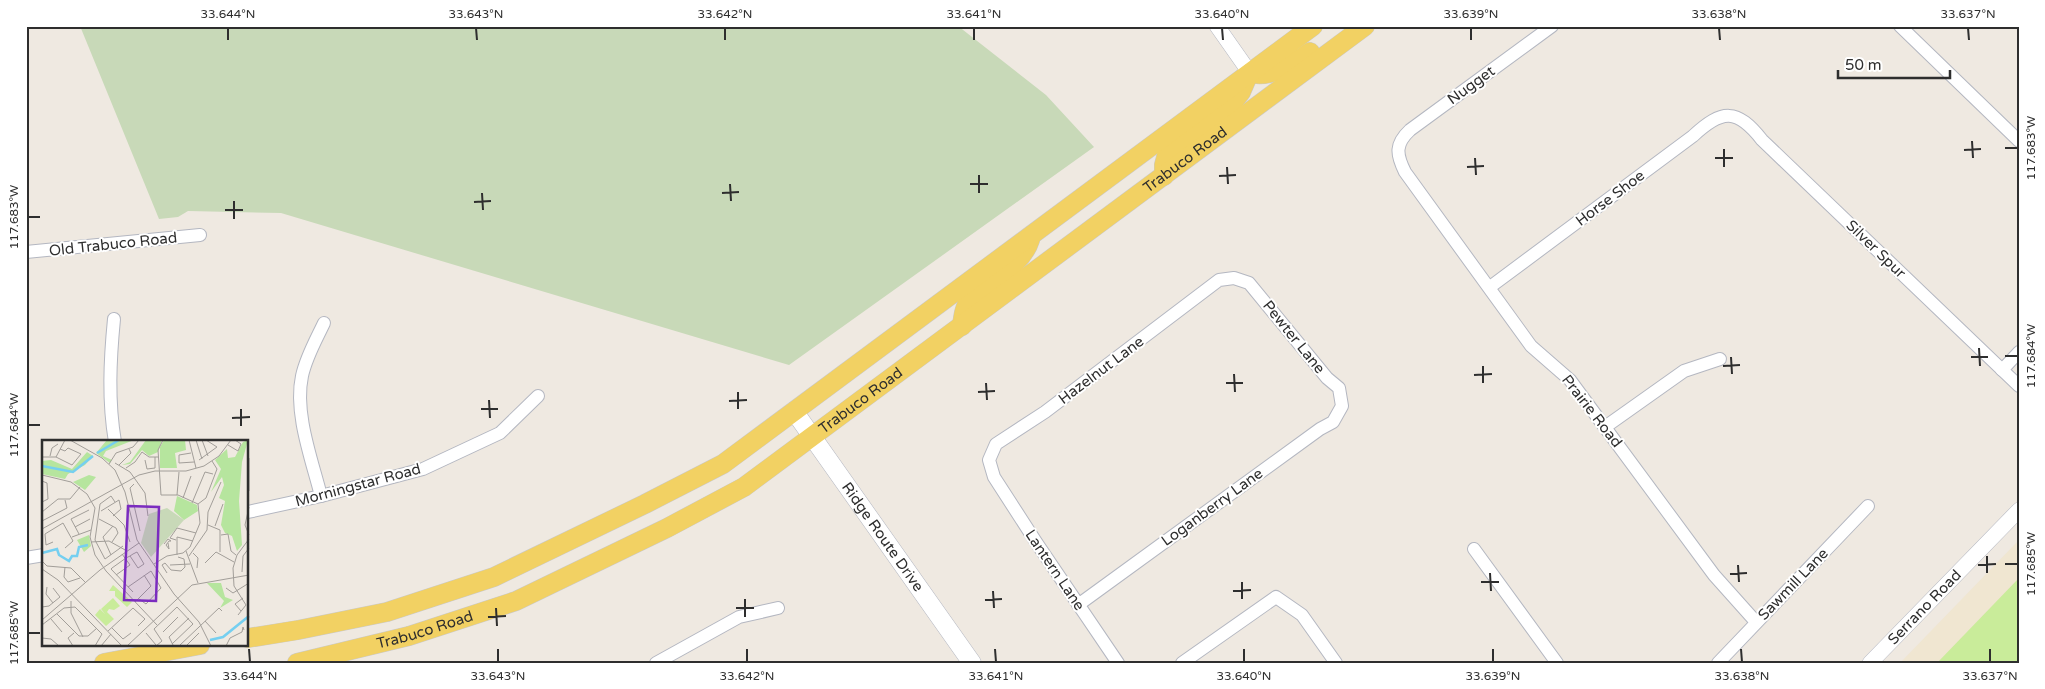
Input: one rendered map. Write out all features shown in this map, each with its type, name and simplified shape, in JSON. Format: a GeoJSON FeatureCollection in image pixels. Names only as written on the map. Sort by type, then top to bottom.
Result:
{"type":"FeatureCollection","features":[{"type":"Feature","properties":{"kind":"main road","name":"Trabuco Road"},"geometry":{"type":"LineString","coordinates":[[249,638],[387,612],[494,577],[723,464],[1313,26]]}},
{"type":"Feature","properties":{"kind":"main road","name":"Trabuco Road"},"geometry":{"type":"LineString","coordinates":[[297,663],[409,636],[516,600],[666,528],[744,487],[813,438],[1365,26]]}},
{"type":"Feature","properties":{"kind":"main road"},"geometry":{"type":"LineString","coordinates":[[1164,176],[1167,154],[1233,102],[1241,92],[1250,73],[1265,75],[1289,65],[1324,44],[1343,42]]}},
{"type":"Feature","properties":{"kind":"main road"},"geometry":{"type":"LineString","coordinates":[[962,326],[963,315],[969,301],[1020,259],[1027,250],[1033,233]]}},
{"type":"Feature","properties":{"kind":"main road","name":"Ridge Route Drive"},"geometry":{"type":"LineString","coordinates":[[794,411],[972,663]]}},
{"type":"Feature","properties":{"kind":"main road"},"geometry":{"type":"LineString","coordinates":[[104,663],[194,646]]}},
{"type":"Feature","properties":{"kind":"street"},"geometry":{"type":"LineString","coordinates":[[1217,26],[1250,73]]}},
{"type":"Feature","properties":{"kind":"street","name":"Nugget"},"geometry":{"type":"LineString","coordinates":[[1398,150],[1401,138],[1410,130],[1552,26]]}},
{"type":"Feature","properties":{"kind":"street"},"geometry":{"type":"LineString","coordinates":[[1900,26],[2019,141]]}},
{"type":"Feature","properties":{"kind":"street","name":"Horse Shoe"},"geometry":{"type":"LineString","coordinates":[[1490,287],[1686,141],[1706,124],[1718,116],[1732,116]]}},
{"type":"Feature","properties":{"kind":"street","name":"Silver Spur"},"geometry":{"type":"LineString","coordinates":[[1732,116],[1754,129],[1762,140],[2019,386]]}},
{"type":"Feature","properties":{"kind":"street","name":"Prairie Road"},"geometry":{"type":"LineString","coordinates":[[1398,150],[1399,161],[1405,172],[1531,346],[1570,380],[1714,575],[1756,622]]}},
{"type":"Feature","properties":{"kind":"street","name":"Old Trabuco Road"},"geometry":{"type":"LineString","coordinates":[[26,252],[200,235]]}},
{"type":"Feature","properties":{"kind":"street","name":"Pewter Lane"},"geometry":{"type":"LineString","coordinates":[[1234,278],[1249,283],[1327,378],[1339,388],[1342,406]]}},
{"type":"Feature","properties":{"kind":"street","name":"Hazelnut Lane"},"geometry":{"type":"LineString","coordinates":[[994,476],[989,460],[996,444],[1045,412],[1219,280],[1234,278]]}},
{"type":"Feature","properties":{"kind":"street"},"geometry":{"type":"LineString","coordinates":[[114,319],[110,362],[112,423],[116,440]]}},
{"type":"Feature","properties":{"kind":"street"},"geometry":{"type":"LineString","coordinates":[[321,496],[301,414],[299,397],[302,374],[307,358],[324,323]]}},
{"type":"Feature","properties":{"kind":"street"},"geometry":{"type":"LineString","coordinates":[[2002,370],[2019,352]]}},
{"type":"Feature","properties":{"kind":"street"},"geometry":{"type":"LineString","coordinates":[[1605,427],[1684,371],[1720,359]]}},
{"type":"Feature","properties":{"kind":"street","name":"Morningstar Road"},"geometry":{"type":"LineString","coordinates":[[249,512],[321,496],[423,469],[500,433],[538,396]]}},
{"type":"Feature","properties":{"kind":"street","name":"Loganberry Lane"},"geometry":{"type":"LineString","coordinates":[[1078,605],[1320,429],[1333,422],[1342,406]]}},
{"type":"Feature","properties":{"kind":"street","name":"Lantern Lane"},"geometry":{"type":"LineString","coordinates":[[994,476],[1118,663]]}},
{"type":"Feature","properties":{"kind":"street","name":"Sawmill Lane"},"geometry":{"type":"LineString","coordinates":[[1718,663],[1868,506]]}},
{"type":"Feature","properties":{"kind":"street","name":"Serrano Road"},"geometry":{"type":"LineString","coordinates":[[1870,663],[2019,510]]}},
{"type":"Feature","properties":{"kind":"street"},"geometry":{"type":"LineString","coordinates":[[1474,549],[1557,663]]}},
{"type":"Feature","properties":{"kind":"street"},"geometry":{"type":"LineString","coordinates":[[26,558],[42,555]]}},
{"type":"Feature","properties":{"kind":"street"},"geometry":{"type":"LineString","coordinates":[[1182,663],[1276,597],[1302,615],[1336,663]]}},
{"type":"Feature","properties":{"kind":"street"},"geometry":{"type":"LineString","coordinates":[[665,661],[739,617],[778,608]]}},
{"type":"Feature","properties":{"kind":"shaded area"},"geometry":{"type":"Polygon","coordinates":[[[2019,540],[2019,663],[1900,663],[2019,540]]]}},
{"type":"Feature","properties":{"kind":"green space"},"geometry":{"type":"Polygon","coordinates":[[[80,26],[958,26],[1046,95],[1094,147],[789,365],[281,213],[188,211],[178,217],[159,219],[80,26]]]}},
{"type":"Feature","properties":{"kind":"green space"},"geometry":{"type":"Polygon","coordinates":[[[2019,578],[2019,663],[1937,663],[2019,578]]]}}]}
